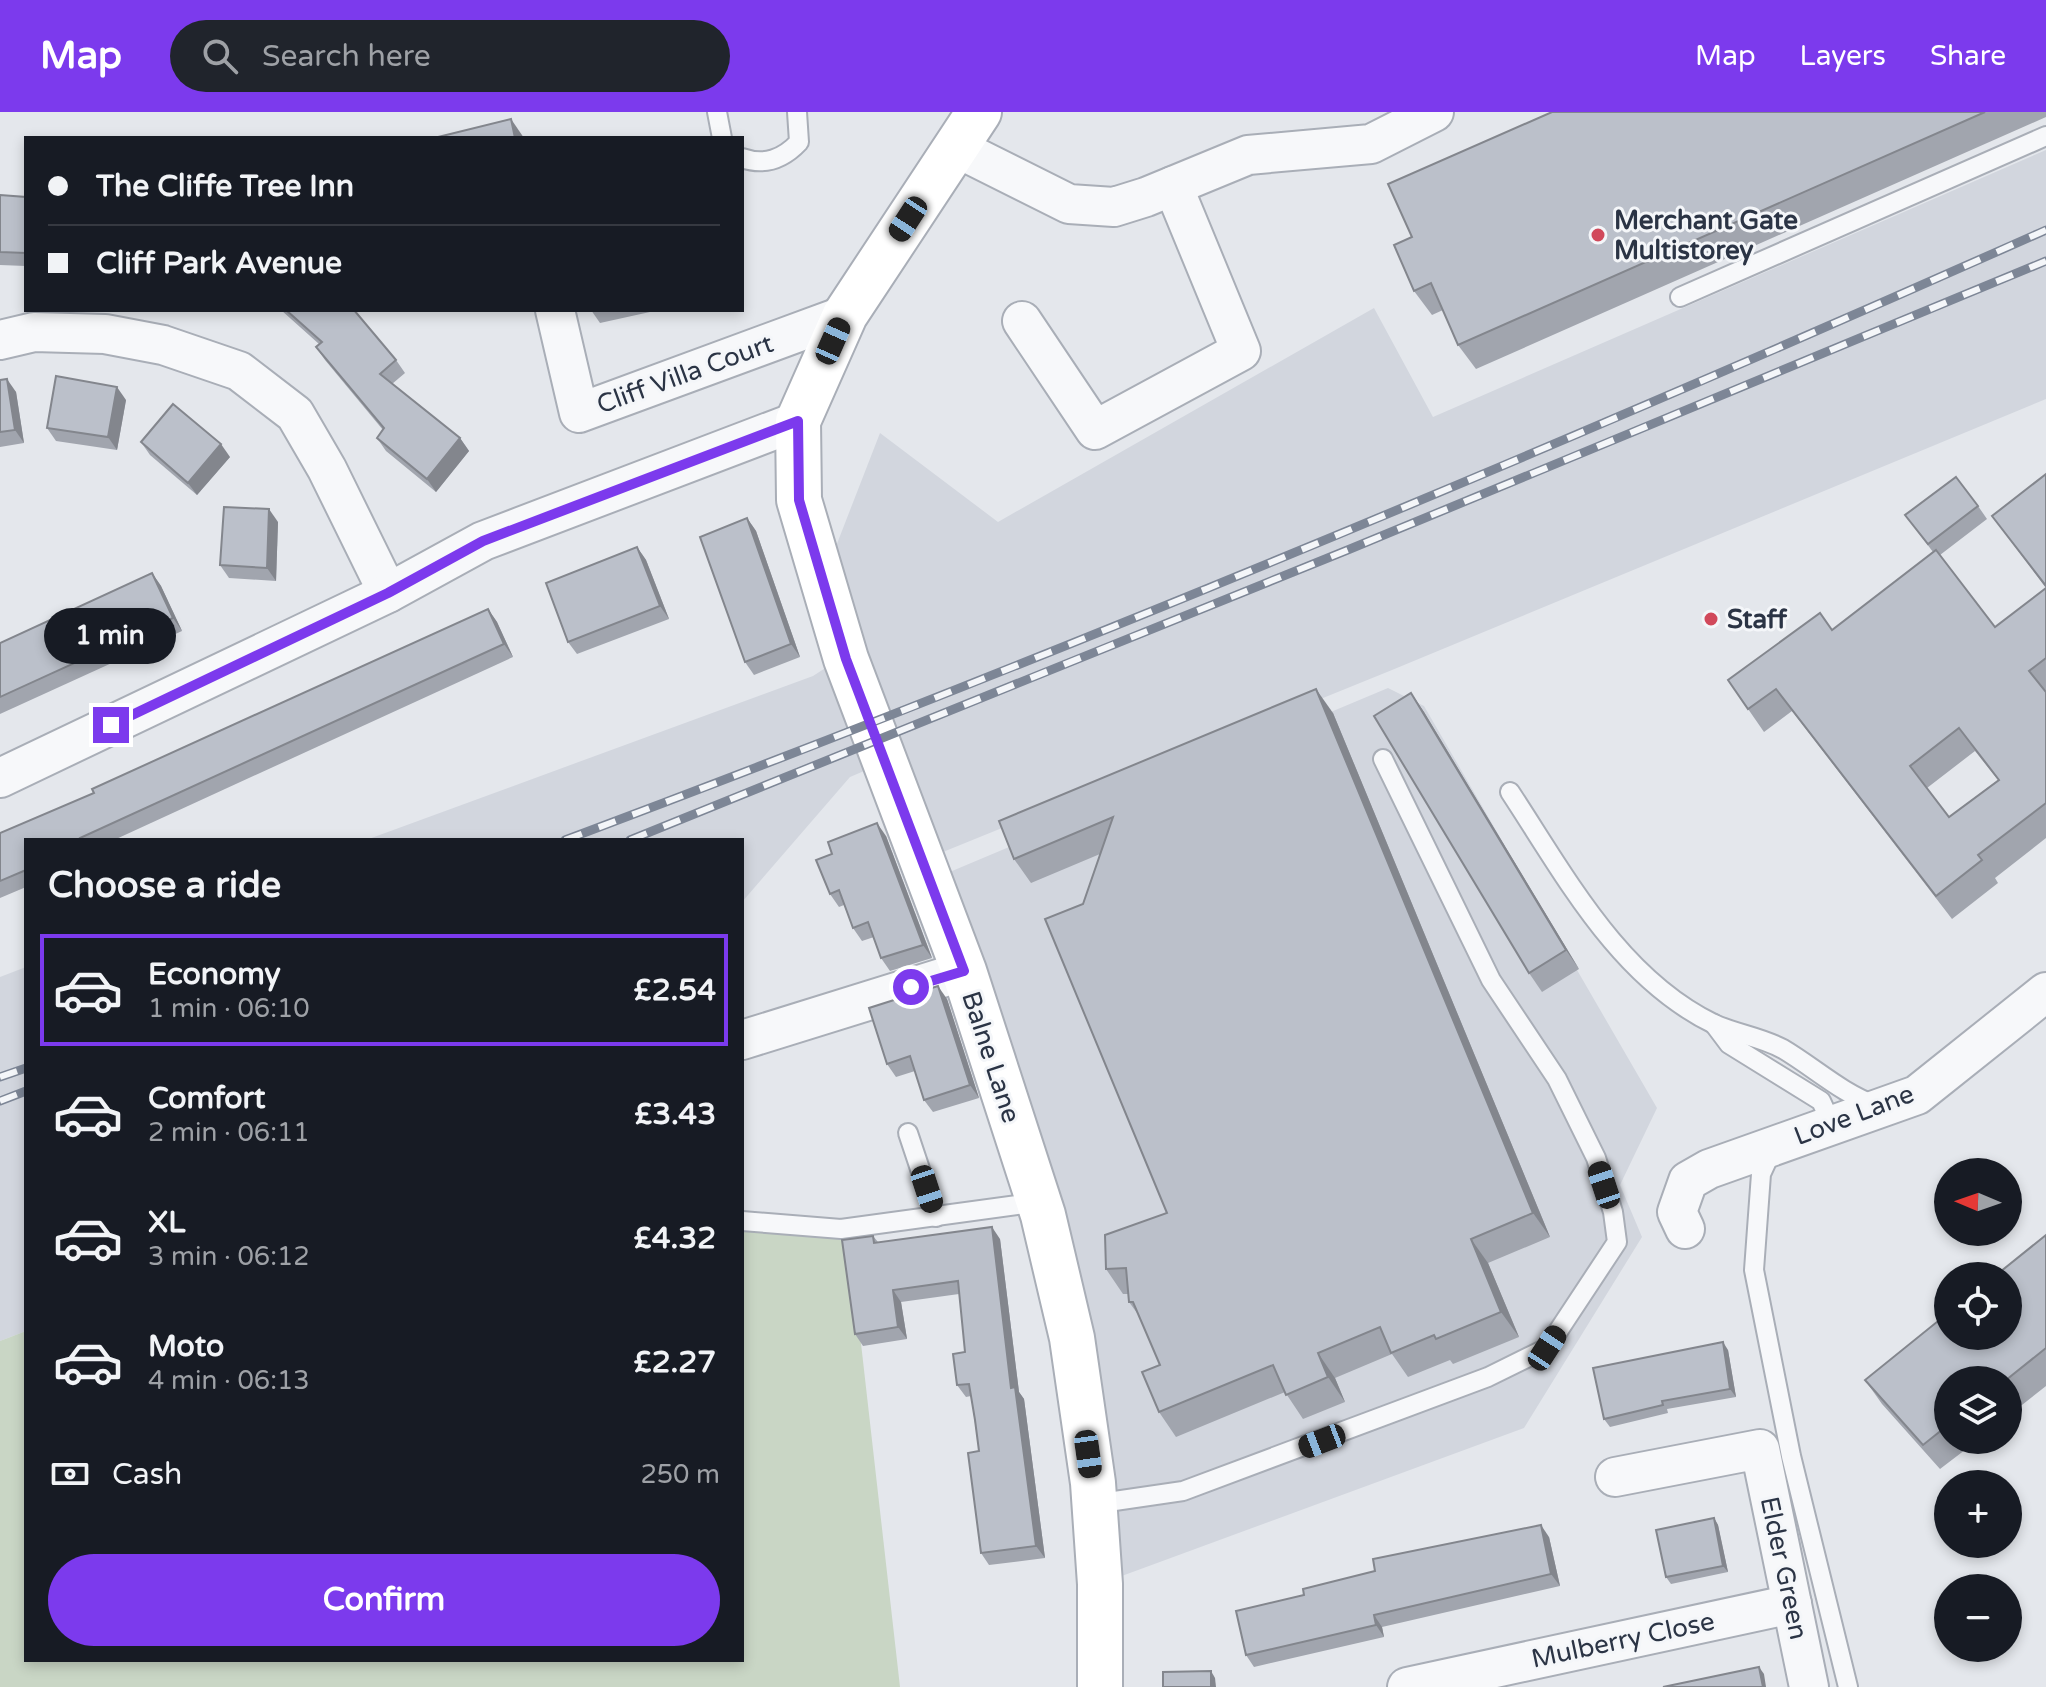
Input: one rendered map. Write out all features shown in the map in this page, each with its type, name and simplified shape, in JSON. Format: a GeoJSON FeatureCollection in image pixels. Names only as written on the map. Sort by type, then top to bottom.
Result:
{"type":"FeatureCollection","features":[{"type":"Feature","properties":{"kind":"street"},"geometry":{"type":"LineString","coordinates":[[967,130],[1069,204],[1114,207],[1248,155],[1371,144],[1434,112]]}},
{"type":"Feature","properties":{"kind":"street","name":"Balne Lane"},"geometry":{"type":"LineString","coordinates":[[967,130],[845,315],[798,421],[799,500],[846,659],[964,971],[1039,1202],[1072,1338],[1094,1504],[1100,1584],[1100,1687]]}},
{"type":"Feature","properties":{"kind":"street"},"geometry":{"type":"LineString","coordinates":[[1022,321],[1095,430],[1241,351],[1173,186]]}},
{"type":"Feature","properties":{"kind":"street","name":"Cliff Villa Court"},"geometry":{"type":"LineString","coordinates":[[555,312],[579,413],[845,315]]}},
{"type":"Feature","properties":{"kind":"street"},"geometry":{"type":"LineString","coordinates":[[0,340],[34,332],[105,334],[163,345],[239,371],[295,414],[388,593]]}},
{"type":"Feature","properties":{"kind":"street"},"geometry":{"type":"LineString","coordinates":[[0,778],[388,593],[483,541],[798,421]]}},
{"type":"Feature","properties":{"kind":"street"},"geometry":{"type":"LineString","coordinates":[[744,1039],[964,971]]}},
{"type":"Feature","properties":{"kind":"street","name":"Love Lane"},"geometry":{"type":"LineString","coordinates":[[1685,1229],[1677,1212],[1688,1181],[1709,1169],[1917,1095],[2046,992]]}},
{"type":"Feature","properties":{"kind":"street","name":"Elder Green"},"geometry":{"type":"LineString","coordinates":[[1615,1477],[1760,1449],[1809,1687]]}},
{"type":"Feature","properties":{"kind":"street","name":"Mulberry Close"},"geometry":{"type":"LineString","coordinates":[[1407,1687],[1792,1604]]}},
{"type":"Feature","properties":{"kind":"lane"},"geometry":{"type":"LineString","coordinates":[[717,112],[722,136]]}},
{"type":"Feature","properties":{"kind":"lane"},"geometry":{"type":"LineString","coordinates":[[744,158],[773,161],[788,154],[799,142],[797,112]]}},
{"type":"Feature","properties":{"kind":"lane"},"geometry":{"type":"LineString","coordinates":[[1680,297],[2046,136]]}},
{"type":"Feature","properties":{"kind":"lane"},"geometry":{"type":"LineString","coordinates":[[1094,1504],[1183,1491],[1464,1386],[1547,1348],[1617,1242],[1613,1212],[1596,1158],[1557,1079],[1491,980],[1383,759]]}},
{"type":"Feature","properties":{"kind":"lane"},"geometry":{"type":"LineString","coordinates":[[1510,792],[1580,899],[1644,979],[1714,1024],[1763,1039],[1854,1098],[1881,1108]]}},
{"type":"Feature","properties":{"kind":"lane"},"geometry":{"type":"LineString","coordinates":[[1714,1024],[1729,1044],[1821,1101],[1832,1125]]}},
{"type":"Feature","properties":{"kind":"lane"},"geometry":{"type":"LineString","coordinates":[[908,1133],[936,1217]]}},
{"type":"Feature","properties":{"kind":"lane"},"geometry":{"type":"LineString","coordinates":[[1775,1145],[1761,1174],[1754,1270],[1791,1456],[1848,1687]]}},
{"type":"Feature","properties":{"kind":"lane"},"geometry":{"type":"LineString","coordinates":[[744,1221],[841,1229],[1039,1202]]}},
{"type":"Feature","properties":{"kind":"shaded area"},"geometry":{"type":"Polygon","coordinates":[[[2046,150],[2046,399],[1392,670],[938,854],[904,754],[850,777],[744,900],[744,838],[371,838],[813,676],[864,643],[833,554],[880,433],[998,522],[1374,308],[1433,417],[2046,150]]]}},
{"type":"Feature","properties":{"kind":"shaded area"},"geometry":{"type":"Polygon","coordinates":[[[1388,688],[1424,706],[1657,1108],[1620,1185],[1642,1237],[1524,1428],[1100,1584],[1094,1504],[945,874],[1388,688]]]}},
{"type":"Feature","properties":{"kind":"shaded area"},"geometry":{"type":"Polygon","coordinates":[[[24,968],[24,1332],[0,1341],[0,977],[24,968]]]}},
{"type":"Feature","properties":{"kind":"green space"},"geometry":{"type":"Polygon","coordinates":[[[847,1220],[900,1687],[0,1687],[0,1341],[24,1332],[24,1662],[744,1662],[744,1232],[847,1220]]]}},
{"type":"Feature","properties":{"kind":"building","name":"Merchant Gate Multistorey"},"geometry":{"type":"Polygon","coordinates":[[[1552,112],[1985,112],[1458,345],[1431,283],[1414,291],[1394,245],[1412,237],[1388,184],[1552,112]]]}},
{"type":"Feature","properties":{"kind":"building"},"geometry":{"type":"Polygon","coordinates":[[[511,119],[515,136],[442,136],[511,119]]]}},
{"type":"Feature","properties":{"kind":"building"},"geometry":{"type":"Polygon","coordinates":[[[0,195],[24,197],[24,253],[0,252],[0,195]]]}},
{"type":"Feature","properties":{"kind":"building"},"geometry":{"type":"Polygon","coordinates":[[[288,312],[356,312],[396,360],[380,374],[460,438],[427,479],[377,438],[384,428],[316,347],[322,342],[288,312]]]}},
{"type":"Feature","properties":{"kind":"building"},"geometry":{"type":"Polygon","coordinates":[[[56,376],[117,387],[108,437],[47,428],[56,376]]]}},
{"type":"Feature","properties":{"kind":"building"},"geometry":{"type":"Polygon","coordinates":[[[7,379],[15,430],[0,432],[0,380],[7,379]]]}},
{"type":"Feature","properties":{"kind":"building"},"geometry":{"type":"Polygon","coordinates":[[[173,404],[221,444],[188,483],[141,442],[173,404]]]}},
{"type":"Feature","properties":{"kind":"building"},"geometry":{"type":"Polygon","coordinates":[[[2046,474],[2046,586],[1992,516],[2046,474]]]}},
{"type":"Feature","properties":{"kind":"building"},"geometry":{"type":"Polygon","coordinates":[[[1956,477],[1978,506],[1928,544],[1905,515],[1956,477]]]}},
{"type":"Feature","properties":{"kind":"building"},"geometry":{"type":"Polygon","coordinates":[[[224,507],[269,509],[267,568],[220,565],[224,507]]]}},
{"type":"Feature","properties":{"kind":"building"},"geometry":{"type":"Polygon","coordinates":[[[747,518],[791,644],[745,662],[700,537],[747,518]]]}},
{"type":"Feature","properties":{"kind":"building"},"geometry":{"type":"Polygon","coordinates":[[[637,547],[660,606],[568,642],[546,583],[637,547]]]}},
{"type":"Feature","properties":{"kind":"building"},"geometry":{"type":"Polygon","coordinates":[[[1936,550],[1995,627],[2046,588],[2046,658],[2029,671],[2046,692],[2046,803],[1978,855],[1982,860],[1936,896],[1776,689],[1748,709],[1728,680],[1820,613],[1832,630],[1936,550]],[[1959,728],[1910,766],[1949,817],[1999,780],[1959,728]]]}},
{"type":"Feature","properties":{"kind":"building"},"geometry":{"type":"Polygon","coordinates":[[[152,573],[173,618],[0,697],[0,643],[152,573]]]}},
{"type":"Feature","properties":{"kind":"building"},"geometry":{"type":"Polygon","coordinates":[[[488,609],[504,644],[80,838],[24,838],[24,871],[0,881],[0,833],[94,793],[92,789],[488,609]]]}},
{"type":"Feature","properties":{"kind":"building"},"geometry":{"type":"Polygon","coordinates":[[[1316,689],[1533,1213],[1471,1239],[1501,1312],[1436,1339],[1434,1335],[1391,1353],[1380,1327],[1318,1353],[1328,1377],[1286,1395],[1273,1365],[1159,1412],[1142,1372],[1160,1365],[1133,1302],[1129,1302],[1126,1268],[1106,1269],[1105,1235],[1167,1213],[1045,919],[1083,904],[1113,817],[1014,859],[999,821],[1316,689]]]}},
{"type":"Feature","properties":{"kind":"building"},"geometry":{"type":"Polygon","coordinates":[[[1411,693],[1566,950],[1529,973],[1374,716],[1411,693]]]}},
{"type":"Feature","properties":{"kind":"building"},"geometry":{"type":"Polygon","coordinates":[[[877,823],[923,945],[881,958],[868,922],[853,928],[839,890],[830,894],[816,860],[832,854],[828,842],[877,823]]]}},
{"type":"Feature","properties":{"kind":"building"},"geometry":{"type":"Polygon","coordinates":[[[938,986],[970,1085],[924,1100],[910,1056],[887,1064],[869,1008],[938,986]]]}},
{"type":"Feature","properties":{"kind":"building"},"geometry":{"type":"Polygon","coordinates":[[[992,1227],[1011,1388],[1015,1387],[1036,1546],[981,1553],[968,1453],[979,1451],[975,1420],[969,1384],[957,1385],[953,1354],[965,1352],[958,1281],[893,1290],[898,1327],[855,1334],[842,1240],[873,1236],[874,1243],[992,1227]]]}},
{"type":"Feature","properties":{"kind":"building"},"geometry":{"type":"Polygon","coordinates":[[[2046,1235],[2046,1348],[2022,1367],[1934,1366],[1934,1436],[1923,1445],[1865,1380],[1934,1324],[1934,1350],[2022,1350],[2022,1262],[2012,1262],[2046,1235]]]}},
{"type":"Feature","properties":{"kind":"building"},"geometry":{"type":"Polygon","coordinates":[[[1723,1342],[1730,1389],[1662,1401],[1663,1405],[1604,1419],[1593,1368],[1723,1342]]]}},
{"type":"Feature","properties":{"kind":"building"},"geometry":{"type":"Polygon","coordinates":[[[1714,1518],[1723,1566],[1666,1577],[1656,1530],[1714,1518]]]}},
{"type":"Feature","properties":{"kind":"building"},"geometry":{"type":"Polygon","coordinates":[[[1541,1525],[1551,1574],[1374,1615],[1376,1625],[1246,1655],[1236,1611],[1304,1595],[1303,1589],[1375,1571],[1373,1559],[1541,1525]]]}},
{"type":"Feature","properties":{"kind":"building"},"geometry":{"type":"Polygon","coordinates":[[[1759,1667],[1763,1687],[1663,1687],[1759,1667]]]}},
{"type":"Feature","properties":{"kind":"building"},"geometry":{"type":"Polygon","coordinates":[[[1211,1671],[1211,1687],[1163,1687],[1163,1672],[1211,1671]]]}},
{"type":"Feature","properties":{"kind":"railway"},"geometry":{"type":"LineString","coordinates":[[570,838],[939,696],[1310,546],[1679,391],[2046,230]]}},
{"type":"Feature","properties":{"kind":"railway"},"geometry":{"type":"LineString","coordinates":[[635,838],[1350,549],[2046,261]]}},
{"type":"Feature","properties":{"kind":"railway"},"geometry":{"type":"LineString","coordinates":[[0,1077],[24,1069]]}},
{"type":"Feature","properties":{"kind":"railway"},"geometry":{"type":"LineString","coordinates":[[0,1101],[24,1092]]}},
{"type":"Feature","properties":{"kind":"place","name":"Merchant Gate Multistorey"},"geometry":{"type":"Point","coordinates":[1598,235]}},
{"type":"Feature","properties":{"kind":"place","name":"Staff"},"geometry":{"type":"Point","coordinates":[1711,619]}},
{"type":"Feature","properties":{"kind":"route"},"geometry":{"type":"LineString","coordinates":[[111,725],[388,593],[483,541],[798,421],[799,500],[846,659],[964,971],[911,987]]}}]}
